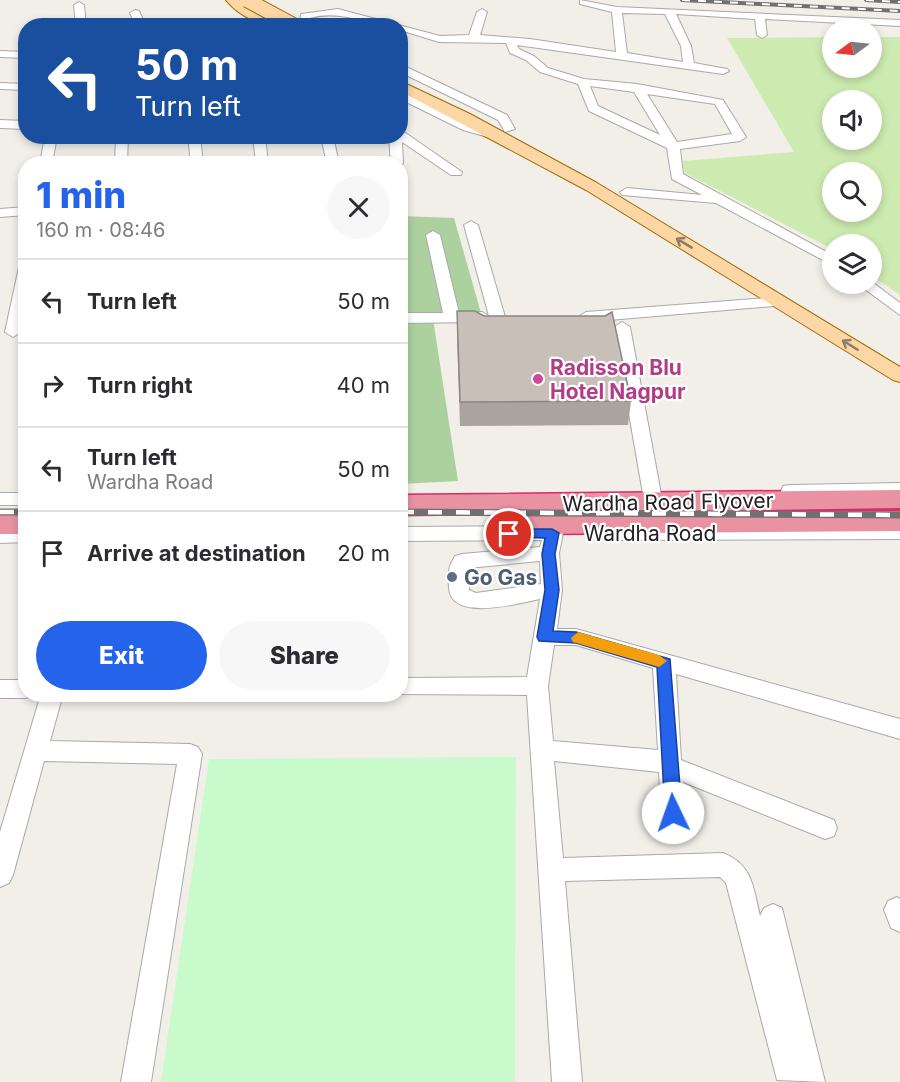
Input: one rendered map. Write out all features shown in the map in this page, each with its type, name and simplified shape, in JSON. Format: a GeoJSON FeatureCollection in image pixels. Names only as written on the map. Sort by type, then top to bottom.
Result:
{"type":"FeatureCollection","features":[{"type":"Feature","properties":{"kind":"highway","name":"Wardha Road Flyover"},"geometry":{"type":"LineString","coordinates":[[408,506],[900,499]]}},
{"type":"Feature","properties":{"kind":"highway"},"geometry":{"type":"LineString","coordinates":[[0,509],[18,509]]}},
{"type":"Feature","properties":{"kind":"highway","name":"Wardha Road Flyover"},"geometry":{"type":"LineString","coordinates":[[408,523],[900,521]]}},
{"type":"Feature","properties":{"kind":"highway"},"geometry":{"type":"LineString","coordinates":[[0,524],[18,524]]}},
{"type":"Feature","properties":{"kind":"main road"},"geometry":{"type":"LineString","coordinates":[[232,0],[241,8],[260,18]]}},
{"type":"Feature","properties":{"kind":"main road"},"geometry":{"type":"LineString","coordinates":[[247,0],[286,18]]}},
{"type":"Feature","properties":{"kind":"main road"},"geometry":{"type":"LineString","coordinates":[[408,79],[506,133],[627,192],[755,266],[900,357]]}},
{"type":"Feature","properties":{"kind":"main road"},"geometry":{"type":"LineString","coordinates":[[408,88],[485,122]]}},
{"type":"Feature","properties":{"kind":"main road"},"geometry":{"type":"LineString","coordinates":[[506,133],[900,376]]}},
{"type":"Feature","properties":{"kind":"street"},"geometry":{"type":"LineString","coordinates":[[584,2],[617,10],[900,23]]}},
{"type":"Feature","properties":{"kind":"street"},"geometry":{"type":"LineString","coordinates":[[79,5],[80,18]]}},
{"type":"Feature","properties":{"kind":"street"},"geometry":{"type":"LineString","coordinates":[[304,18],[321,10],[368,18]]}},
{"type":"Feature","properties":{"kind":"street"},"geometry":{"type":"LineString","coordinates":[[617,10],[622,56]]}},
{"type":"Feature","properties":{"kind":"street"},"geometry":{"type":"LineString","coordinates":[[669,11],[686,46],[689,66]]}},
{"type":"Feature","properties":{"kind":"street"},"geometry":{"type":"LineString","coordinates":[[473,39],[482,12]]}},
{"type":"Feature","properties":{"kind":"street"},"geometry":{"type":"LineString","coordinates":[[135,13],[137,18]]}},
{"type":"Feature","properties":{"kind":"street"},"geometry":{"type":"LineString","coordinates":[[760,16],[762,35]]}},
{"type":"Feature","properties":{"kind":"street"},"geometry":{"type":"LineString","coordinates":[[408,29],[439,39],[495,38],[591,47],[622,56],[723,71]]}},
{"type":"Feature","properties":{"kind":"street"},"geometry":{"type":"LineString","coordinates":[[511,41],[514,51],[531,58],[544,70],[583,82],[637,87],[719,102],[740,137],[673,146],[593,108],[583,82]]}},
{"type":"Feature","properties":{"kind":"street"},"geometry":{"type":"LineString","coordinates":[[0,54],[18,55]]}},
{"type":"Feature","properties":{"kind":"street"},"geometry":{"type":"LineString","coordinates":[[408,71],[503,118],[506,133],[467,127],[408,98]]}},
{"type":"Feature","properties":{"kind":"street"},"geometry":{"type":"LineString","coordinates":[[0,86],[18,87]]}},
{"type":"Feature","properties":{"kind":"street"},"geometry":{"type":"LineString","coordinates":[[637,87],[673,146],[677,176],[822,256]]}},
{"type":"Feature","properties":{"kind":"street"},"geometry":{"type":"LineString","coordinates":[[0,124],[18,125]]}},
{"type":"Feature","properties":{"kind":"street"},"geometry":{"type":"LineString","coordinates":[[408,140],[456,172]]}},
{"type":"Feature","properties":{"kind":"street"},"geometry":{"type":"LineString","coordinates":[[627,192],[717,200]]}},
{"type":"Feature","properties":{"kind":"street"},"geometry":{"type":"LineString","coordinates":[[0,213],[18,212]]}},
{"type":"Feature","properties":{"kind":"street"},"geometry":{"type":"LineString","coordinates":[[408,318],[452,317],[495,325],[471,225]]}},
{"type":"Feature","properties":{"kind":"street"},"geometry":{"type":"LineString","coordinates":[[433,235],[452,317]]}},
{"type":"Feature","properties":{"kind":"street"},"geometry":{"type":"LineString","coordinates":[[723,306],[749,282]]}},
{"type":"Feature","properties":{"kind":"street"},"geometry":{"type":"LineString","coordinates":[[879,294],[900,309]]}},
{"type":"Feature","properties":{"kind":"street"},"geometry":{"type":"LineString","coordinates":[[567,317],[601,317],[781,302]]}},
{"type":"Feature","properties":{"kind":"street"},"geometry":{"type":"LineString","coordinates":[[13,332],[18,307]]}},
{"type":"Feature","properties":{"kind":"street"},"geometry":{"type":"LineString","coordinates":[[579,332],[602,332],[601,317]]}},
{"type":"Feature","properties":{"kind":"street"},"geometry":{"type":"LineString","coordinates":[[622,327],[652,494]]}},
{"type":"Feature","properties":{"kind":"street","name":"Wardha Road"},"geometry":{"type":"LineString","coordinates":[[408,496],[900,489]]}},
{"type":"Feature","properties":{"kind":"street"},"geometry":{"type":"LineString","coordinates":[[0,500],[18,499]]}},
{"type":"Feature","properties":{"kind":"street","name":"Wardha Road"},"geometry":{"type":"LineString","coordinates":[[408,534],[550,543],[900,532]]}},
{"type":"Feature","properties":{"kind":"street"},"geometry":{"type":"LineString","coordinates":[[0,536],[18,536]]}},
{"type":"Feature","properties":{"kind":"street"},"geometry":{"type":"LineString","coordinates":[[552,590],[476,601],[467,600],[459,593],[458,567],[462,561],[550,543],[552,590],[537,686],[567,1082]]}},
{"type":"Feature","properties":{"kind":"street"},"geometry":{"type":"LineString","coordinates":[[545,637],[576,638],[900,730]]}},
{"type":"Feature","properties":{"kind":"street"},"geometry":{"type":"LineString","coordinates":[[664,663],[673,813]]}},
{"type":"Feature","properties":{"kind":"street"},"geometry":{"type":"LineString","coordinates":[[408,687],[537,686]]}},
{"type":"Feature","properties":{"kind":"street"},"geometry":{"type":"LineString","coordinates":[[0,689],[18,689]]}},
{"type":"Feature","properties":{"kind":"street"},"geometry":{"type":"LineString","coordinates":[[0,875],[4,840],[36,750],[50,702]]}},
{"type":"Feature","properties":{"kind":"street"},"geometry":{"type":"LineString","coordinates":[[36,750],[190,754],[136,1082]]}},
{"type":"Feature","properties":{"kind":"street"},"geometry":{"type":"LineString","coordinates":[[542,750],[657,760],[825,828]]}},
{"type":"Feature","properties":{"kind":"street"},"geometry":{"type":"LineString","coordinates":[[551,870],[723,865],[732,870],[738,879],[798,1076]]}},
{"type":"Feature","properties":{"kind":"street"},"geometry":{"type":"LineString","coordinates":[[772,917],[798,1076]]}},
{"type":"Feature","properties":{"kind":"green space"},"geometry":{"type":"Polygon","coordinates":[[[822,37],[822,78],[882,78],[882,37],[900,37],[900,295],[882,283],[882,234],[822,234],[822,244],[685,173],[682,161],[794,152],[727,38],[822,37]]]}},
{"type":"Feature","properties":{"kind":"green space"},"geometry":{"type":"Polygon","coordinates":[[[408,216],[454,218],[481,313],[433,319],[458,481],[408,484],[408,216]]]}},
{"type":"Feature","properties":{"kind":"green space"},"geometry":{"type":"Polygon","coordinates":[[[516,757],[515,1082],[161,1082],[209,759],[516,757]]]}},
{"type":"Feature","properties":{"kind":"building","name":"Radisson Blu Hotel Nagpur"},"geometry":{"type":"Polygon","coordinates":[[[457,311],[475,311],[484,316],[605,316],[612,312],[631,401],[460,402],[457,311]]]}},
{"type":"Feature","properties":{"kind":"railway"},"geometry":{"type":"LineString","coordinates":[[682,0],[900,11]]}},
{"type":"Feature","properties":{"kind":"railway"},"geometry":{"type":"LineString","coordinates":[[866,0],[900,2]]}},
{"type":"Feature","properties":{"kind":"railway"},"geometry":{"type":"LineString","coordinates":[[0,512],[18,512]]}},
{"type":"Feature","properties":{"kind":"railway"},"geometry":{"type":"LineString","coordinates":[[408,512],[900,515]]}},
{"type":"Feature","properties":{"kind":"slow traffic"},"geometry":{"type":"LineString","coordinates":[[578,638],[659,661]]}},
{"type":"Feature","properties":{"kind":"place","name":"Radisson Blu Hotel Nagpur"},"geometry":{"type":"Point","coordinates":[538,379]}},
{"type":"Feature","properties":{"kind":"place","name":"Go Gas"},"geometry":{"type":"Point","coordinates":[452,577]}},
{"type":"Feature","properties":{"kind":"route"},"geometry":{"type":"LineString","coordinates":[[509,534],[552,533],[549,554],[552,590],[545,637],[576,638],[664,663],[673,813]]}}]}
